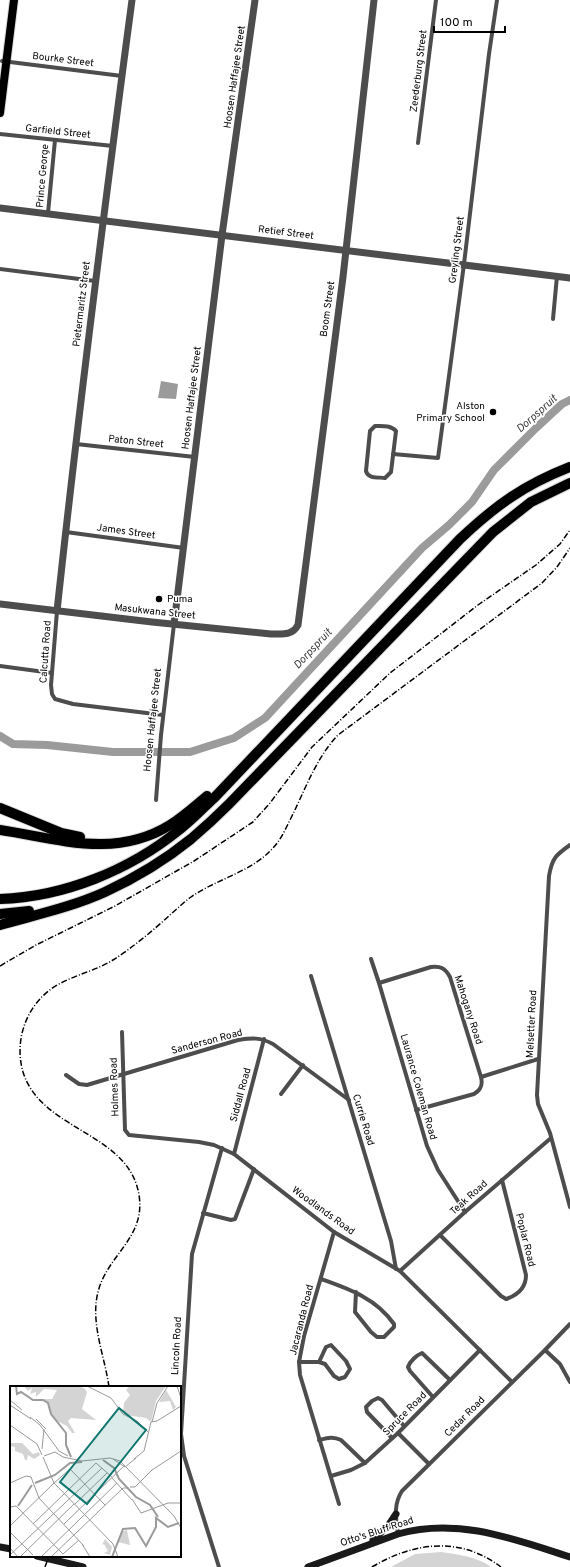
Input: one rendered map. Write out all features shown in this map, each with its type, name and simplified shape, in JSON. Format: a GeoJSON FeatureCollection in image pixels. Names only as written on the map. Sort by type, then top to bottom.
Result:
{"type":"FeatureCollection","features":[{"type":"Feature","properties":{"kind":"highway"},"geometry":{"type":"LineString","coordinates":[[0,899],[14,899],[50,892],[86,882],[149,852],[179,830],[215,797],[460,539],[481,519],[501,503],[524,488],[570,467]]}},
{"type":"Feature","properties":{"kind":"highway"},"geometry":{"type":"LineString","coordinates":[[0,925],[54,910],[104,892],[140,874],[164,859],[191,839],[229,804],[493,532],[531,502],[570,483]]}},
{"type":"Feature","properties":{"kind":"highway"},"geometry":{"type":"LineString","coordinates":[[493,532],[537,504],[570,488]]}},
{"type":"Feature","properties":{"kind":"highway"},"geometry":{"type":"LineString","coordinates":[[0,830],[89,845],[118,844],[155,833],[171,825],[214,790],[315,684],[339,667]]}},
{"type":"Feature","properties":{"kind":"highway"},"geometry":{"type":"LineString","coordinates":[[0,808],[61,833],[92,839],[114,839],[133,835],[158,826],[193,808]]}},
{"type":"Feature","properties":{"kind":"highway"},"geometry":{"type":"LineString","coordinates":[[0,914],[18,913],[51,906],[103,890],[140,874]]}},
{"type":"Feature","properties":{"kind":"main road"},"geometry":{"type":"LineString","coordinates":[[0,113],[10,0]]}},
{"type":"Feature","properties":{"kind":"main road"},"geometry":{"type":"LineString","coordinates":[[0,78],[14,0]]}},
{"type":"Feature","properties":{"kind":"main road"},"geometry":{"type":"LineString","coordinates":[[366,1545],[383,1532],[396,1514]]}},
{"type":"Feature","properties":{"kind":"main road","name":"Otto's Bluff Road"},"geometry":{"type":"LineString","coordinates":[[308,1567],[398,1534],[426,1528],[458,1528],[495,1534],[570,1557]]}},
{"type":"Feature","properties":{"kind":"main road"},"geometry":{"type":"LineString","coordinates":[[0,1547],[10,1549]]}},
{"type":"Feature","properties":{"kind":"main road"},"geometry":{"type":"LineString","coordinates":[[41,1557],[83,1567]]}},
{"type":"Feature","properties":{"kind":"street","name":"Pietermaritz Street"},"geometry":{"type":"LineString","coordinates":[[57,611],[95,281],[114,146],[132,0]]}},
{"type":"Feature","properties":{"kind":"street","name":"Hoosen Haffajee Street"},"geometry":{"type":"LineString","coordinates":[[156,800],[160,736],[222,235],[255,0]]}},
{"type":"Feature","properties":{"kind":"street","name":"Boom Street"},"geometry":{"type":"LineString","coordinates":[[300,620],[346,251],[374,0]]}},
{"type":"Feature","properties":{"kind":"street","name":"Zeederburg Street"},"geometry":{"type":"LineString","coordinates":[[418,143],[436,0]]}},
{"type":"Feature","properties":{"kind":"street","name":"Greyling Street"},"geometry":{"type":"LineString","coordinates":[[393,454],[438,458],[497,0]]}},
{"type":"Feature","properties":{"kind":"street","name":"Bourke Street"},"geometry":{"type":"LineString","coordinates":[[4,61],[122,76]]}},
{"type":"Feature","properties":{"kind":"street","name":"Garfield Street"},"geometry":{"type":"LineString","coordinates":[[0,134],[114,146]]}},
{"type":"Feature","properties":{"kind":"street","name":"Prince George"},"geometry":{"type":"LineString","coordinates":[[48,213],[55,140]]}},
{"type":"Feature","properties":{"kind":"street","name":"Retief Street"},"geometry":{"type":"LineString","coordinates":[[0,208],[570,278]]}},
{"type":"Feature","properties":{"kind":"street"},"geometry":{"type":"LineString","coordinates":[[0,269],[95,281]]}},
{"type":"Feature","properties":{"kind":"street"},"geometry":{"type":"LineString","coordinates":[[553,320],[557,276]]}},
{"type":"Feature","properties":{"kind":"street"},"geometry":{"type":"LineString","coordinates":[[373,426],[389,427],[395,430],[393,454],[391,472],[388,476],[385,478],[370,476],[367,474],[366,467],[368,442],[370,431],[373,426]]}},
{"type":"Feature","properties":{"kind":"street","name":"Paton Street"},"geometry":{"type":"LineString","coordinates":[[76,444],[195,457]]}},
{"type":"Feature","properties":{"kind":"street","name":"James Street"},"geometry":{"type":"LineString","coordinates":[[66,532],[184,548]]}},
{"type":"Feature","properties":{"kind":"street","name":"Masukwana Street"},"geometry":{"type":"LineString","coordinates":[[0,604],[285,635],[294,632],[300,620]]}},
{"type":"Feature","properties":{"kind":"street","name":"Calcutta Road"},"geometry":{"type":"LineString","coordinates":[[57,611],[52,672],[52,694],[55,699],[73,704],[163,715]]}},
{"type":"Feature","properties":{"kind":"street"},"geometry":{"type":"LineString","coordinates":[[0,666],[52,672]]}},
{"type":"Feature","properties":{"kind":"street","name":"Melsetter Road"},"geometry":{"type":"LineString","coordinates":[[570,845],[556,855],[550,865],[548,876],[538,1059],[538,1104],[548,1127],[570,1207]]}},
{"type":"Feature","properties":{"kind":"street","name":"Laurance Coleman Road"},"geometry":{"type":"LineString","coordinates":[[371,959],[380,983],[416,1110],[432,1158],[465,1212]]}},
{"type":"Feature","properties":{"kind":"street","name":"Mahogany Road"},"geometry":{"type":"LineString","coordinates":[[380,983],[431,967],[439,967],[446,971],[450,977],[481,1077]]}},
{"type":"Feature","properties":{"kind":"street","name":"Currie Road"},"geometry":{"type":"LineString","coordinates":[[311,976],[391,1241],[398,1270]]}},
{"type":"Feature","properties":{"kind":"street","name":"Holmes Road"},"geometry":{"type":"LineString","coordinates":[[122,1032],[125,1130],[129,1135],[134,1136]]}},
{"type":"Feature","properties":{"kind":"street","name":"Sanderson Road"},"geometry":{"type":"LineString","coordinates":[[66,1075],[79,1084],[87,1085],[238,1040],[253,1038],[264,1039]]}},
{"type":"Feature","properties":{"kind":"street"},"geometry":{"type":"LineString","coordinates":[[264,1039],[349,1100]]}},
{"type":"Feature","properties":{"kind":"street","name":"Siddall Road"},"geometry":{"type":"LineString","coordinates":[[234,1154],[264,1039]]}},
{"type":"Feature","properties":{"kind":"street"},"geometry":{"type":"LineString","coordinates":[[416,1110],[474,1094],[479,1091],[481,1086],[481,1077],[538,1059]]}},
{"type":"Feature","properties":{"kind":"street"},"geometry":{"type":"LineString","coordinates":[[281,1094],[302,1065]]}},
{"type":"Feature","properties":{"kind":"street","name":"Woodlands Road"},"geometry":{"type":"LineString","coordinates":[[134,1136],[200,1142],[222,1148],[234,1154],[334,1232],[398,1270],[512,1382]]}},
{"type":"Feature","properties":{"kind":"street","name":"Teak Road"},"geometry":{"type":"LineString","coordinates":[[398,1270],[551,1138]]}},
{"type":"Feature","properties":{"kind":"street","name":"Lincoln Road"},"geometry":{"type":"LineString","coordinates":[[219,1567],[184,1456],[181,1434],[192,1254],[222,1148]]}},
{"type":"Feature","properties":{"kind":"street"},"geometry":{"type":"LineString","coordinates":[[203,1213],[231,1220],[235,1219],[254,1169]]}},
{"type":"Feature","properties":{"kind":"street","name":"Poplar Road"},"geometry":{"type":"LineString","coordinates":[[440,1235],[501,1296],[506,1298],[511,1297],[520,1291],[526,1282],[526,1275],[502,1180]]}},
{"type":"Feature","properties":{"kind":"street","name":"Jacaranda Road"},"geometry":{"type":"LineString","coordinates":[[334,1232],[304,1336],[300,1362],[300,1375],[339,1504]]}},
{"type":"Feature","properties":{"kind":"street"},"geometry":{"type":"LineString","coordinates":[[321,1279],[356,1292],[374,1303],[394,1324],[394,1327],[384,1337],[377,1337],[371,1332],[355,1312],[356,1292]]}},
{"type":"Feature","properties":{"kind":"street","name":"Cedar Road"},"geometry":{"type":"LineString","coordinates":[[398,1534],[396,1506],[399,1497],[429,1464],[546,1350],[570,1324]]}},
{"type":"Feature","properties":{"kind":"street"},"geometry":{"type":"LineString","coordinates":[[300,1362],[319,1362],[325,1364],[334,1376],[339,1379],[345,1377],[350,1369],[346,1361],[331,1345],[326,1347],[319,1362]]}},
{"type":"Feature","properties":{"kind":"street","name":"Spruce Road"},"geometry":{"type":"LineString","coordinates":[[331,1476],[351,1470],[365,1463],[398,1433],[480,1350]]}},
{"type":"Feature","properties":{"kind":"street"},"geometry":{"type":"LineString","coordinates":[[546,1350],[560,1364],[570,1382]]}},
{"type":"Feature","properties":{"kind":"street"},"geometry":{"type":"LineString","coordinates":[[433,1397],[410,1372],[408,1368],[410,1363],[422,1353],[450,1380]]}},
{"type":"Feature","properties":{"kind":"street"},"geometry":{"type":"LineString","coordinates":[[392,1438],[367,1412],[366,1407],[378,1398],[382,1400],[404,1426]]}},
{"type":"Feature","properties":{"kind":"street"},"geometry":{"type":"LineString","coordinates":[[398,1433],[429,1464]]}},
{"type":"Feature","properties":{"kind":"street"},"geometry":{"type":"LineString","coordinates":[[319,1440],[332,1437],[342,1440],[365,1463]]}},
{"type":"Feature","properties":{"kind":"shaded area"},"geometry":{"type":"Polygon","coordinates":[[[161,381],[178,384],[176,399],[158,398],[161,381]]]}},
{"type":"Feature","properties":{"kind":"shaded area"},"geometry":{"type":"Polygon","coordinates":[[[441,1552],[473,1558],[491,1567],[391,1567],[415,1554],[441,1552]]]}},
{"type":"Feature","properties":{"kind":"waterway","name":"Dorpspruit"},"geometry":{"type":"LineString","coordinates":[[0,736],[13,744],[47,745],[113,752],[190,752],[234,738],[265,718],[422,548],[449,525],[472,502],[494,470],[562,404],[570,400]]}},
{"type":"Feature","properties":{"kind":"railway"},"geometry":{"type":"LineString","coordinates":[[0,966],[36,945],[115,906],[194,861],[253,822],[270,803],[312,747],[390,673],[478,605],[536,565],[560,544],[570,530]]}},
{"type":"Feature","properties":{"kind":"railway"},"geometry":{"type":"LineString","coordinates":[[109,1386],[97,1328],[96,1304],[98,1292],[109,1267],[124,1246],[137,1223],[140,1210],[139,1195],[132,1174],[119,1158],[103,1144],[47,1107],[33,1092],[23,1072],[20,1059],[22,1033],[26,1020],[32,1009],[50,990],[61,983],[101,967],[113,960],[151,932],[183,903],[200,891],[253,865],[262,858],[279,840],[287,827],[317,764],[330,744],[338,735],[542,583],[557,567],[570,548]]}},
{"type":"Feature","properties":{"kind":"railway"},"geometry":{"type":"LineString","coordinates":[[372,1567],[404,1552],[437,1546],[469,1550],[485,1557],[501,1567]]}},
{"type":"Feature","properties":{"kind":"railway"},"geometry":{"type":"LineString","coordinates":[[45,1567],[49,1557]]}},
{"type":"Feature","properties":{"kind":"place","name":"Alston Primary School"},"geometry":{"type":"Point","coordinates":[493,412]}},
{"type":"Feature","properties":{"kind":"place","name":"Puma"},"geometry":{"type":"Point","coordinates":[159,599]}}]}
